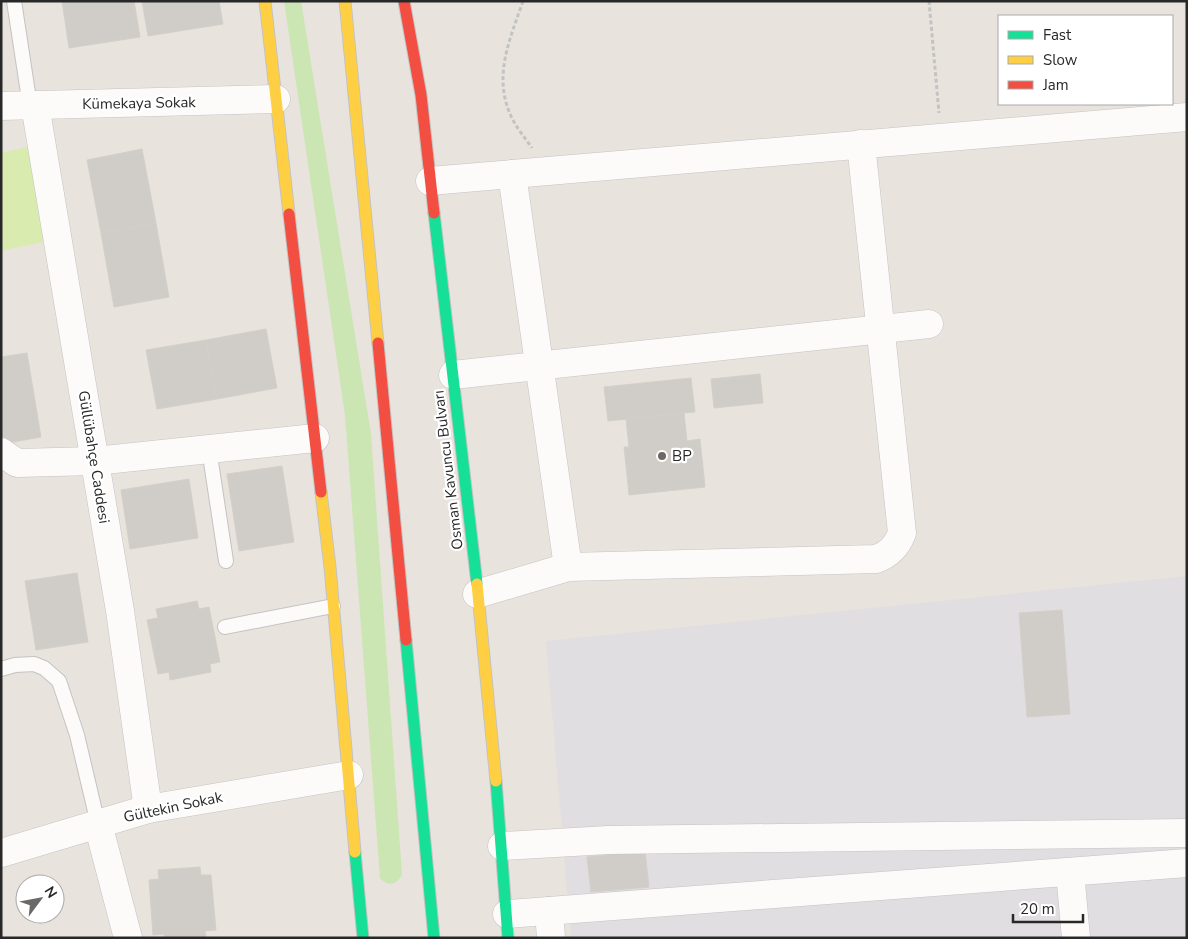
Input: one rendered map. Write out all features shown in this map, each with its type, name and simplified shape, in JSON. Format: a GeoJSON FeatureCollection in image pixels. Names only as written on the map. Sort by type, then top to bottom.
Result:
{"type":"FeatureCollection","features":[{"type":"Feature","properties":{"kind":"main road"},"geometry":{"type":"LineString","coordinates":[[265,1],[333,606],[363,938]]}},
{"type":"Feature","properties":{"kind":"main road"},"geometry":{"type":"LineString","coordinates":[[333,1],[355,100]]}},
{"type":"Feature","properties":{"kind":"main road"},"geometry":{"type":"LineString","coordinates":[[345,1],[434,938]]}},
{"type":"Feature","properties":{"kind":"main road","name":"Osman Kavuncu Bulvarı"},"geometry":{"type":"LineString","coordinates":[[404,1],[421,94],[477,594],[502,846],[507,926]]}},
{"type":"Feature","properties":{"kind":"main road"},"geometry":{"type":"LineString","coordinates":[[414,1],[421,94]]}},
{"type":"Feature","properties":{"kind":"street","name":"Kümekaya Sokak"},"geometry":{"type":"LineString","coordinates":[[1,106],[276,99]]}},
{"type":"Feature","properties":{"kind":"street","name":"Güllübahçe Caddesi"},"geometry":{"type":"LineString","coordinates":[[32,106],[120,611],[148,809]]}},
{"type":"Feature","properties":{"kind":"street"},"geometry":{"type":"LineString","coordinates":[[430,181],[1187,117]]}},
{"type":"Feature","properties":{"kind":"street"},"geometry":{"type":"LineString","coordinates":[[477,594],[568,567],[876,559],[890,552],[896,546],[902,533],[860,144]]}},
{"type":"Feature","properties":{"kind":"street"},"geometry":{"type":"LineString","coordinates":[[512,174],[568,567]]}},
{"type":"Feature","properties":{"kind":"street"},"geometry":{"type":"LineString","coordinates":[[452,375],[929,324]]}},
{"type":"Feature","properties":{"kind":"street"},"geometry":{"type":"LineString","coordinates":[[1,452],[17,463],[95,460],[315,438]]}},
{"type":"Feature","properties":{"kind":"street","name":"Gültekin Sokak"},"geometry":{"type":"LineString","coordinates":[[1,852],[148,809],[348,775]]}},
{"type":"Feature","properties":{"kind":"street"},"geometry":{"type":"LineString","coordinates":[[98,824],[128,938]]}},
{"type":"Feature","properties":{"kind":"street"},"geometry":{"type":"LineString","coordinates":[[502,846],[608,840],[1187,833]]}},
{"type":"Feature","properties":{"kind":"street"},"geometry":{"type":"LineString","coordinates":[[507,926],[549,911],[1187,863]]}},
{"type":"Feature","properties":{"kind":"street"},"geometry":{"type":"LineString","coordinates":[[1070,872],[1076,938]]}},
{"type":"Feature","properties":{"kind":"street"},"geometry":{"type":"LineString","coordinates":[[549,911],[551,938]]}},
{"type":"Feature","properties":{"kind":"lane"},"geometry":{"type":"LineString","coordinates":[[14,1],[32,106]]}},
{"type":"Feature","properties":{"kind":"lane"},"geometry":{"type":"LineString","coordinates":[[209,449],[226,561]]}},
{"type":"Feature","properties":{"kind":"lane"},"geometry":{"type":"LineString","coordinates":[[225,627],[333,606]]}},
{"type":"Feature","properties":{"kind":"lane"},"geometry":{"type":"LineString","coordinates":[[1,669],[15,665],[34,664],[44,668],[59,681],[77,735],[98,824]]}},
{"type":"Feature","properties":{"kind":"path"},"geometry":{"type":"LineString","coordinates":[[523,1],[504,57],[502,75],[504,92],[514,121],[550,170]]}},
{"type":"Feature","properties":{"kind":"path"},"geometry":{"type":"LineString","coordinates":[[929,1],[942,138]]}},
{"type":"Feature","properties":{"kind":"shaded area"},"geometry":{"type":"Polygon","coordinates":[[[1187,576],[1187,938],[571,938],[546,641],[1187,576]]]}},
{"type":"Feature","properties":{"kind":"green space"},"geometry":{"type":"Polygon","coordinates":[[[284,1],[301,1],[371,434],[402,875],[392,884],[386,883],[380,878],[345,415],[284,1]]]}},
{"type":"Feature","properties":{"kind":"green space"},"geometry":{"type":"Polygon","coordinates":[[[32,146],[52,240],[1,251],[1,153],[32,146]]]}},
{"type":"Feature","properties":{"kind":"building"},"geometry":{"type":"Polygon","coordinates":[[[62,1],[134,1],[140,37],[69,48],[62,1]]]}},
{"type":"Feature","properties":{"kind":"building"},"geometry":{"type":"Polygon","coordinates":[[[142,1],[219,1],[223,24],[148,36],[142,1]]]}},
{"type":"Feature","properties":{"kind":"building"},"geometry":{"type":"Polygon","coordinates":[[[142,149],[156,223],[101,233],[87,160],[142,149]]]}},
{"type":"Feature","properties":{"kind":"building"},"geometry":{"type":"Polygon","coordinates":[[[156,223],[169,297],[114,307],[101,233],[156,223]]]}},
{"type":"Feature","properties":{"kind":"building"},"geometry":{"type":"Polygon","coordinates":[[[266,329],[277,388],[217,399],[206,340],[266,329]]]}},
{"type":"Feature","properties":{"kind":"building"},"geometry":{"type":"Polygon","coordinates":[[[206,340],[217,399],[157,409],[146,350],[206,340]]]}},
{"type":"Feature","properties":{"kind":"building"},"geometry":{"type":"Polygon","coordinates":[[[27,353],[41,437],[2,444],[1,357],[27,353]]]}},
{"type":"Feature","properties":{"kind":"building"},"geometry":{"type":"Polygon","coordinates":[[[760,374],[763,403],[714,408],[711,379],[760,374]]]}},
{"type":"Feature","properties":{"kind":"building"},"geometry":{"type":"Polygon","coordinates":[[[691,378],[695,412],[608,421],[604,387],[691,378]]]}},
{"type":"Feature","properties":{"kind":"building"},"geometry":{"type":"Polygon","coordinates":[[[684,413],[687,441],[700,439],[705,487],[629,495],[624,447],[629,447],[626,419],[684,413]]]}},
{"type":"Feature","properties":{"kind":"building"},"geometry":{"type":"Polygon","coordinates":[[[282,466],[294,542],[239,551],[227,474],[282,466]]]}},
{"type":"Feature","properties":{"kind":"building"},"geometry":{"type":"Polygon","coordinates":[[[189,479],[198,538],[130,549],[121,490],[189,479]]]}},
{"type":"Feature","properties":{"kind":"building"},"geometry":{"type":"Polygon","coordinates":[[[77,573],[88,642],[36,650],[25,581],[77,573]]]}},
{"type":"Feature","properties":{"kind":"building"},"geometry":{"type":"Polygon","coordinates":[[[197,601],[199,609],[209,607],[220,662],[210,664],[211,672],[170,680],[169,672],[158,674],[147,620],[158,618],[156,609],[197,601]]]}},
{"type":"Feature","properties":{"kind":"building"},"geometry":{"type":"Polygon","coordinates":[[[1062,610],[1070,714],[1027,717],[1019,613],[1062,610]]]}},
{"type":"Feature","properties":{"kind":"building"},"geometry":{"type":"Polygon","coordinates":[[[645,851],[649,887],[591,892],[587,857],[645,851]]]}},
{"type":"Feature","properties":{"kind":"building"},"geometry":{"type":"Polygon","coordinates":[[[200,867],[201,875],[211,875],[216,930],[205,931],[206,938],[164,938],[164,934],[153,935],[149,880],[159,879],[158,870],[200,867]]]}},
{"type":"Feature","properties":{"kind":"traffic: fast"},"geometry":{"type":"LineString","coordinates":[[434,213],[477,584]]}},
{"type":"Feature","properties":{"kind":"traffic: fast"},"geometry":{"type":"LineString","coordinates":[[406,640],[434,938]]}},
{"type":"Feature","properties":{"kind":"traffic: fast"},"geometry":{"type":"LineString","coordinates":[[496,781],[508,938]]}},
{"type":"Feature","properties":{"kind":"traffic: fast"},"geometry":{"type":"LineString","coordinates":[[355,852],[363,938]]}},
{"type":"Feature","properties":{"kind":"traffic: slow"},"geometry":{"type":"LineString","coordinates":[[265,1],[289,214]]}},
{"type":"Feature","properties":{"kind":"traffic: slow"},"geometry":{"type":"LineString","coordinates":[[345,1],[378,343]]}},
{"type":"Feature","properties":{"kind":"traffic: slow"},"geometry":{"type":"LineString","coordinates":[[321,492],[330,567],[355,852]]}},
{"type":"Feature","properties":{"kind":"traffic: slow"},"geometry":{"type":"LineString","coordinates":[[477,584],[496,781]]}},
{"type":"Feature","properties":{"kind":"traffic: jam"},"geometry":{"type":"LineString","coordinates":[[404,1],[421,95],[434,213]]}},
{"type":"Feature","properties":{"kind":"traffic: jam"},"geometry":{"type":"LineString","coordinates":[[289,214],[321,492]]}},
{"type":"Feature","properties":{"kind":"traffic: jam"},"geometry":{"type":"LineString","coordinates":[[378,343],[406,640]]}},
{"type":"Feature","properties":{"kind":"place","name":"BP"},"geometry":{"type":"Point","coordinates":[662,456]}}]}
